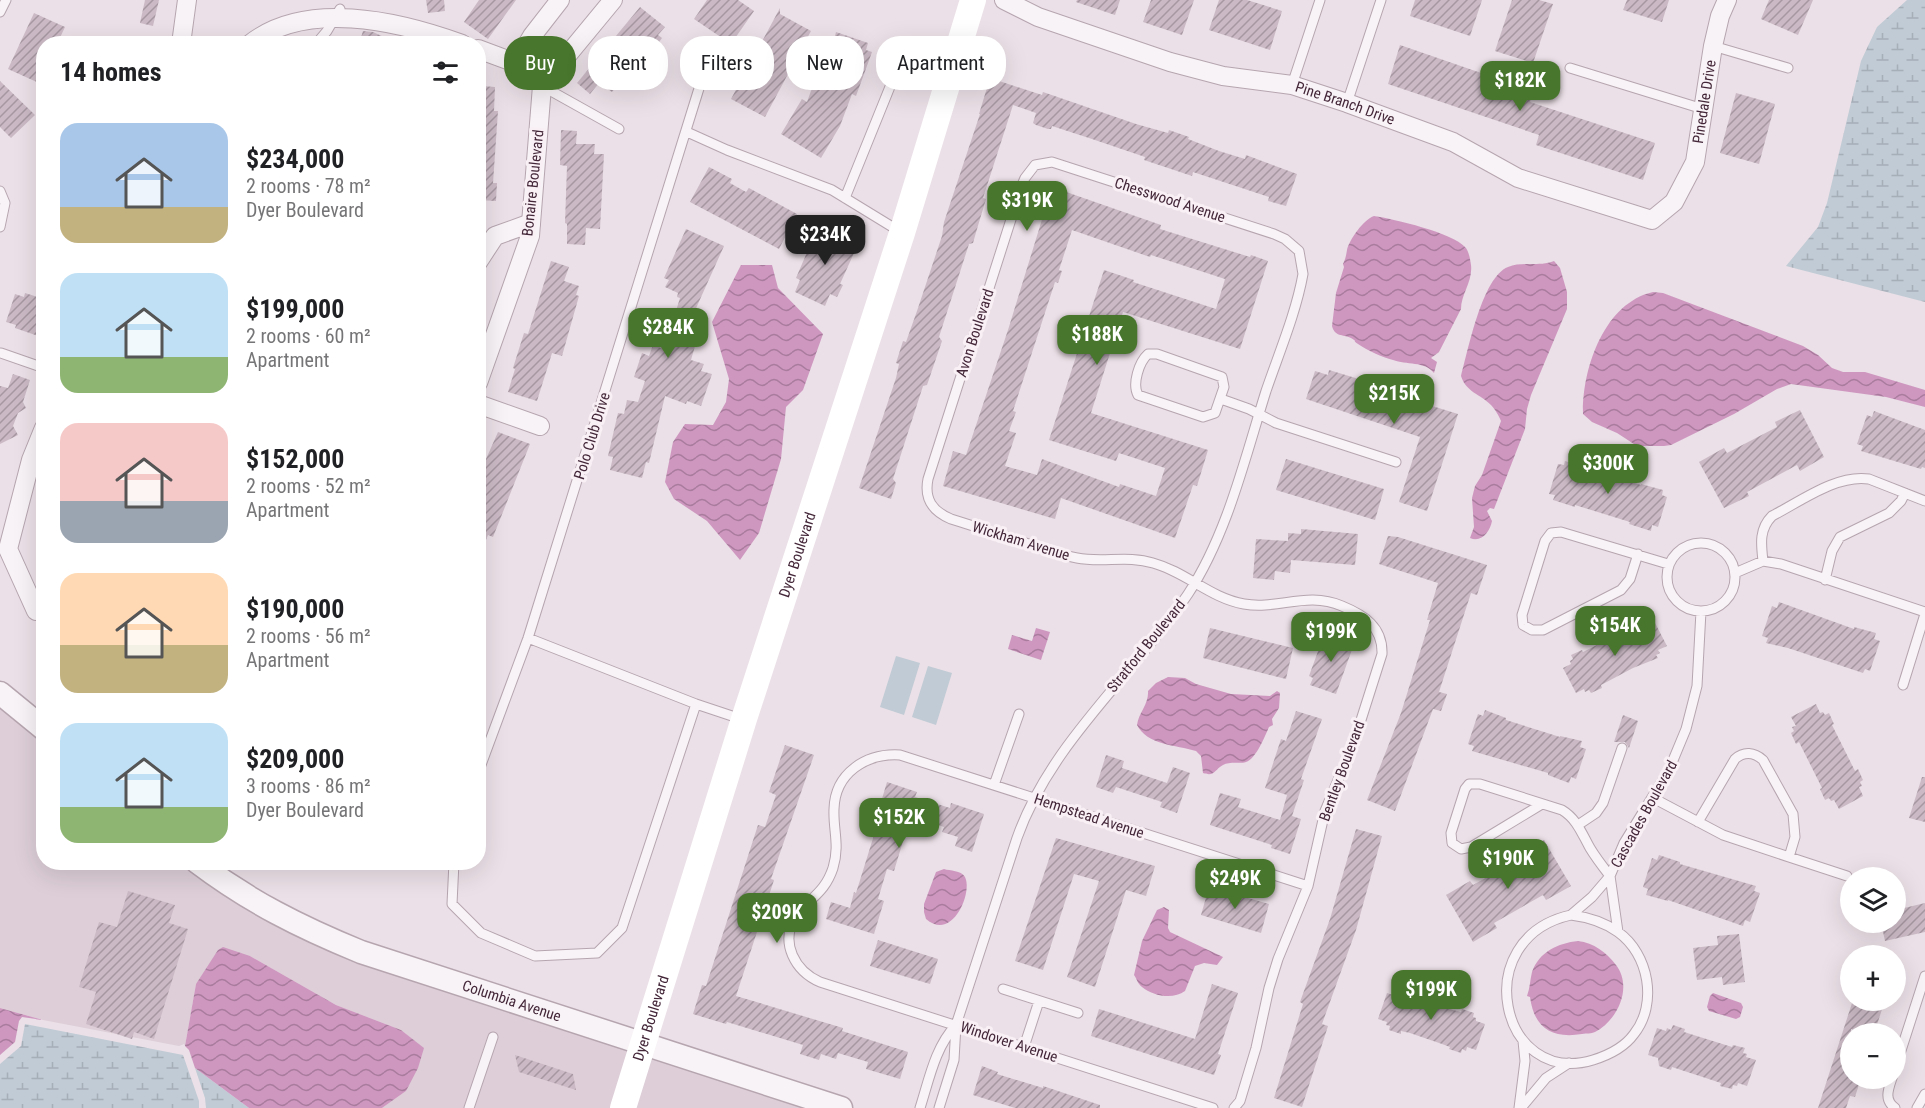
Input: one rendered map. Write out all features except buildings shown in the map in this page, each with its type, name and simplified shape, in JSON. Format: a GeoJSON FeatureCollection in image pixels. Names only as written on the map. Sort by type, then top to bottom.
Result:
{"type":"FeatureCollection","features":[{"type":"Feature","properties":{"kind":"main road","name":"Dyer Boulevard"},"geometry":{"type":"LineString","coordinates":[[622,1108],[744,719],[902,233],[974,0]]}},
{"type":"Feature","properties":{"kind":"street"},"geometry":{"type":"LineString","coordinates":[[183,36],[187,0]]}},
{"type":"Feature","properties":{"kind":"street"},"geometry":{"type":"LineString","coordinates":[[532,36],[560,0]]}},
{"type":"Feature","properties":{"kind":"street"},"geometry":{"type":"LineString","coordinates":[[576,45],[613,0]]}},
{"type":"Feature","properties":{"kind":"street","name":"Pine Branch Drive"},"geometry":{"type":"LineString","coordinates":[[1004,0],[1040,8],[1170,62],[1223,76],[1292,85],[1347,103],[1453,142],[1518,178],[1652,220],[1674,202]]}},
{"type":"Feature","properties":{"kind":"street","name":"Pinedale Drive"},"geometry":{"type":"LineString","coordinates":[[1674,202],[1695,162],[1713,46],[1720,16],[1727,0]]}},
{"type":"Feature","properties":{"kind":"street"},"geometry":{"type":"LineString","coordinates":[[256,36],[283,18],[303,10],[324,8],[388,13],[443,36]]}},
{"type":"Feature","properties":{"kind":"street"},"geometry":{"type":"LineString","coordinates":[[486,52],[504,59]]}},
{"type":"Feature","properties":{"kind":"street","name":"Bonaire Boulevard"},"geometry":{"type":"LineString","coordinates":[[486,360],[530,236],[542,90]]}},
{"type":"Feature","properties":{"kind":"street"},"geometry":{"type":"LineString","coordinates":[[486,250],[495,236],[531,223]]}},
{"type":"Feature","properties":{"kind":"street"},"geometry":{"type":"LineString","coordinates":[[486,407],[540,426]]}},
{"type":"Feature","properties":{"kind":"street"},"geometry":{"type":"LineString","coordinates":[[36,448],[8,549],[36,611]]}},
{"type":"Feature","properties":{"kind":"street"},"geometry":{"type":"LineString","coordinates":[[0,693],[36,722]]}},
{"type":"Feature","properties":{"kind":"street","name":"Columbia Avenue"},"geometry":{"type":"LineString","coordinates":[[208,870],[253,902],[324,937],[400,965],[841,1108]]}},
{"type":"Feature","properties":{"kind":"lane"},"geometry":{"type":"LineString","coordinates":[[0,12],[6,0]]}},
{"type":"Feature","properties":{"kind":"lane"},"geometry":{"type":"LineString","coordinates":[[1292,85],[1320,0]]}},
{"type":"Feature","properties":{"kind":"lane"},"geometry":{"type":"LineString","coordinates":[[1347,103],[1381,0]]}},
{"type":"Feature","properties":{"kind":"lane"},"geometry":{"type":"LineString","coordinates":[[323,36],[340,9]]}},
{"type":"Feature","properties":{"kind":"lane"},"geometry":{"type":"LineString","coordinates":[[1713,46],[1788,68]]}},
{"type":"Feature","properties":{"kind":"lane"},"geometry":{"type":"LineString","coordinates":[[1570,68],[1703,109]]}},
{"type":"Feature","properties":{"kind":"lane"},"geometry":{"type":"LineString","coordinates":[[549,90],[620,129]]}},
{"type":"Feature","properties":{"kind":"lane","name":"Polo Club Drive"},"geometry":{"type":"LineString","coordinates":[[486,751],[528,638],[699,90]]}},
{"type":"Feature","properties":{"kind":"lane"},"geometry":{"type":"LineString","coordinates":[[845,198],[889,90]]}},
{"type":"Feature","properties":{"kind":"lane"},"geometry":{"type":"LineString","coordinates":[[687,132],[832,190],[902,233]]}},
{"type":"Feature","properties":{"kind":"lane","name":"Chesswood Avenue"},"geometry":{"type":"LineString","coordinates":[[1035,165],[1043,162],[1061,164],[1230,219],[1285,239],[1299,252]]}},
{"type":"Feature","properties":{"kind":"lane","name":"Avon Boulevard"},"geometry":{"type":"LineString","coordinates":[[930,504],[927,496],[928,478],[1022,185],[1035,165]]}},
{"type":"Feature","properties":{"kind":"lane"},"geometry":{"type":"LineString","coordinates":[[0,191],[5,203],[0,227]]}},
{"type":"Feature","properties":{"kind":"lane","name":"Stratford Boulevard"},"geometry":{"type":"LineString","coordinates":[[939,1108],[954,1060],[956,1025],[1017,838],[1034,798],[1048,772],[1071,739],[1168,622],[1196,582],[1225,518],[1301,285],[1302,263],[1299,252]]}},
{"type":"Feature","properties":{"kind":"lane"},"geometry":{"type":"LineString","coordinates":[[1,353],[36,365]]}},
{"type":"Feature","properties":{"kind":"lane"},"geometry":{"type":"LineString","coordinates":[[1148,354],[1157,354],[1218,374],[1225,384],[1221,399],[1215,413],[1203,417],[1142,397],[1135,388],[1142,360],[1148,354]]}},
{"type":"Feature","properties":{"kind":"lane"},"geometry":{"type":"LineString","coordinates":[[1221,399],[1276,423],[1396,462]]}},
{"type":"Feature","properties":{"kind":"lane"},"geometry":{"type":"LineString","coordinates":[[1763,561],[1761,536],[1767,521],[1772,516],[1841,480],[1859,477],[1869,479],[1925,501]]}},
{"type":"Feature","properties":{"kind":"lane"},"geometry":{"type":"LineString","coordinates":[[1825,580],[1832,551],[1840,537],[1888,513],[1901,501],[1905,493]]}},
{"type":"Feature","properties":{"kind":"lane","name":"Wickham Avenue"},"geometry":{"type":"LineString","coordinates":[[930,504],[943,516],[1066,556],[1090,560],[1132,558],[1144,560],[1169,568],[1219,597],[1243,604],[1272,605],[1315,599],[1326,600],[1357,612]]}},
{"type":"Feature","properties":{"kind":"lane"},"geometry":{"type":"LineString","coordinates":[[1638,554],[1630,579],[1620,590],[1543,630],[1532,630],[1523,625],[1522,615],[1545,541],[1551,533],[1561,532],[1638,554],[1668,564]]}},
{"type":"Feature","properties":{"kind":"lane"},"geometry":{"type":"LineString","coordinates":[[1705,542],[1726,552],[1735,573],[1735,584],[1730,595],[1713,609],[1701,611],[1680,604],[1672,596],[1667,586],[1668,564],[1674,554],[1683,546],[1694,543],[1705,542]]}},
{"type":"Feature","properties":{"kind":"lane"},"geometry":{"type":"LineString","coordinates":[[1735,573],[1763,561],[1780,564],[1925,613],[1903,685]]}},
{"type":"Feature","properties":{"kind":"lane","name":"Cascades Boulevard"},"geometry":{"type":"LineString","coordinates":[[1520,1108],[1526,1061],[1523,1041],[1509,1014],[1506,991],[1509,970],[1517,953],[1530,937],[1552,921],[1571,915],[1592,897],[1610,876],[1624,843],[1653,798],[1674,759],[1695,700],[1701,611]]}},
{"type":"Feature","properties":{"kind":"lane","name":"Bentley Boulevard"},"geometry":{"type":"LineString","coordinates":[[1234,1108],[1240,1101],[1256,1048],[1269,988],[1280,952],[1308,886],[1325,811],[1356,735],[1382,654],[1378,630],[1357,612]]}},
{"type":"Feature","properties":{"kind":"lane"},"geometry":{"type":"LineString","coordinates":[[528,638],[696,704],[744,719]]}},
{"type":"Feature","properties":{"kind":"lane"},"geometry":{"type":"LineString","coordinates":[[454,870],[452,903],[481,933],[537,956],[597,953],[622,928],[696,704]]}},
{"type":"Feature","properties":{"kind":"lane"},"geometry":{"type":"LineString","coordinates":[[994,785],[1019,714]]}},
{"type":"Feature","properties":{"kind":"lane"},"geometry":{"type":"LineString","coordinates":[[1578,825],[1596,813],[1603,802],[1622,748]]}},
{"type":"Feature","properties":{"kind":"lane"},"geometry":{"type":"LineString","coordinates":[[1698,822],[1735,759],[1744,754],[1755,754],[1763,760],[1793,814],[1795,837],[1789,857]]}},
{"type":"Feature","properties":{"kind":"lane","name":"Hempstead Avenue"},"geometry":{"type":"LineString","coordinates":[[806,975],[792,954],[789,938],[791,928],[799,913],[821,891],[831,874],[837,848],[834,801],[840,785],[855,766],[882,755],[900,755],[1308,886]]}},
{"type":"Feature","properties":{"kind":"lane"},"geometry":{"type":"LineString","coordinates":[[1542,804],[1471,847],[1461,849],[1452,843],[1450,838],[1465,789],[1469,784],[1480,784],[1542,804],[1568,814],[1578,825],[1610,876]]}},
{"type":"Feature","properties":{"kind":"lane"},"geometry":{"type":"LineString","coordinates":[[1653,798],[1736,841],[1840,874]]}},
{"type":"Feature","properties":{"kind":"lane","name":"Cascades Boulevard"},"geometry":{"type":"LineString","coordinates":[[1610,876],[1618,932]]}},
{"type":"Feature","properties":{"kind":"lane","name":"Cascades Boulevard"},"geometry":{"type":"LineString","coordinates":[[1523,1041],[1544,1056],[1569,1063],[1590,1061],[1613,1053],[1633,1036],[1642,1020],[1648,995],[1645,972],[1636,953],[1618,932],[1599,922],[1571,915]]}},
{"type":"Feature","properties":{"kind":"lane","name":"Windover Avenue"},"geometry":{"type":"LineString","coordinates":[[806,975],[820,982],[1213,1108]]}},
{"type":"Feature","properties":{"kind":"lane"},"geometry":{"type":"LineString","coordinates":[[1906,1035],[1925,976]]}},
{"type":"Feature","properties":{"kind":"lane"},"geometry":{"type":"LineString","coordinates":[[1003,989],[1078,1013]]}},
{"type":"Feature","properties":{"kind":"lane"},"geometry":{"type":"LineString","coordinates":[[1024,1047],[1039,1001]]}},
{"type":"Feature","properties":{"kind":"lane","name":"Stratford Boulevard"},"geometry":{"type":"LineString","coordinates":[[920,1108],[938,1054],[945,1039],[956,1025]]}},
{"type":"Feature","properties":{"kind":"lane"},"geometry":{"type":"LineString","coordinates":[[469,1108],[493,1037]]}},
{"type":"Feature","properties":{"kind":"lane","name":"Cascades Boulevard"},"geometry":{"type":"LineString","coordinates":[[1520,1108],[1546,1078],[1569,1063]]}},
{"type":"Feature","properties":{"kind":"lane"},"geometry":{"type":"LineString","coordinates":[[1889,1089],[1888,1102],[1895,1108]]}},
{"type":"Feature","properties":{"kind":"lane"},"geometry":{"type":"LineString","coordinates":[[1917,1108],[1925,1094]]}},
{"type":"Feature","properties":{"kind":"shaded area"},"geometry":{"type":"Polygon","coordinates":[[[0,704],[36,734],[36,870],[193,870],[217,888],[633,1050],[615,1108],[382,1108],[406,1091],[423,1048],[401,1030],[336,1005],[250,956],[196,984],[185,1046],[43,1020],[0,1008],[0,704]]]}},
{"type":"Feature","properties":{"kind":"shaded area"},"geometry":{"type":"Polygon","coordinates":[[[648,1055],[812,1108],[631,1108],[648,1055]]]}},
{"type":"Feature","properties":{"kind":"green space"},"geometry":{"type":"Polygon","coordinates":[[[1907,0],[1925,0],[1925,302],[1786,266],[1818,227],[1827,203],[1861,61],[1877,27],[1907,0]]]}},
{"type":"Feature","properties":{"kind":"green space"},"geometry":{"type":"Polygon","coordinates":[[[896,656],[920,663],[904,715],[880,707],[896,656]]]}},
{"type":"Feature","properties":{"kind":"green space"},"geometry":{"type":"Polygon","coordinates":[[[928,666],[952,673],[936,725],[912,717],[928,666]]]}},
{"type":"Feature","properties":{"kind":"green space"},"geometry":{"type":"Polygon","coordinates":[[[25,1024],[183,1055],[199,1101],[199,1108],[0,1108],[0,1064],[21,1046],[25,1024]]]}},
{"type":"Feature","properties":{"kind":"green space"},"geometry":{"type":"Polygon","coordinates":[[[195,1068],[249,1108],[206,1108],[195,1068]]]}},
{"type":"Feature","properties":{"kind":"water"},"geometry":{"type":"Polygon","coordinates":[[[1374,216],[1408,223],[1449,237],[1465,247],[1468,253],[1471,265],[1469,282],[1461,309],[1439,352],[1431,358],[1437,362],[1434,373],[1426,367],[1398,362],[1375,354],[1351,338],[1337,334],[1333,330],[1336,293],[1348,246],[1362,225],[1374,216]]]}},
{"type":"Feature","properties":{"kind":"water"},"geometry":{"type":"Polygon","coordinates":[[[1554,261],[1560,268],[1567,292],[1567,309],[1531,395],[1525,429],[1494,509],[1490,508],[1487,511],[1492,521],[1489,529],[1478,539],[1470,538],[1474,527],[1472,498],[1475,486],[1482,475],[1501,421],[1487,401],[1466,386],[1461,376],[1477,316],[1491,285],[1508,267],[1554,261]]]}},
{"type":"Feature","properties":{"kind":"water"},"geometry":{"type":"Polygon","coordinates":[[[741,265],[772,265],[778,288],[823,334],[803,390],[786,407],[781,459],[759,533],[740,560],[707,521],[674,499],[665,482],[673,442],[685,424],[713,425],[726,402],[729,379],[712,322],[741,265]]]}},
{"type":"Feature","properties":{"kind":"water"},"geometry":{"type":"Polygon","coordinates":[[[1653,292],[1663,293],[1803,346],[1818,355],[1832,368],[1843,372],[1865,372],[1925,390],[1925,407],[1886,397],[1791,384],[1777,389],[1734,414],[1671,445],[1637,446],[1617,433],[1592,422],[1583,414],[1584,396],[1592,359],[1599,340],[1609,324],[1621,309],[1653,292]]]}},
{"type":"Feature","properties":{"kind":"water"},"geometry":{"type":"Polygon","coordinates":[[[1036,628],[1050,632],[1041,660],[1008,649],[1012,635],[1032,641],[1036,628]]]}},
{"type":"Feature","properties":{"kind":"water"},"geometry":{"type":"Polygon","coordinates":[[[1168,677],[1185,678],[1196,684],[1231,694],[1270,696],[1277,691],[1280,693],[1279,708],[1272,719],[1273,725],[1269,727],[1253,757],[1246,762],[1226,764],[1212,774],[1207,774],[1203,773],[1201,756],[1196,751],[1163,743],[1142,732],[1137,725],[1147,700],[1148,691],[1156,683],[1168,677]]]}},
{"type":"Feature","properties":{"kind":"water"},"geometry":{"type":"Polygon","coordinates":[[[944,869],[958,872],[965,877],[966,894],[958,913],[952,920],[944,924],[935,924],[926,919],[924,904],[936,872],[944,869]]]}},
{"type":"Feature","properties":{"kind":"water"},"geometry":{"type":"Polygon","coordinates":[[[1164,907],[1169,910],[1168,928],[1170,932],[1223,957],[1217,965],[1204,963],[1195,966],[1185,991],[1169,996],[1157,995],[1142,987],[1134,975],[1142,941],[1157,910],[1164,907]]]}},
{"type":"Feature","properties":{"kind":"water"},"geometry":{"type":"Polygon","coordinates":[[[1578,941],[1594,946],[1612,960],[1621,974],[1623,993],[1616,1011],[1603,1027],[1592,1033],[1562,1035],[1553,1033],[1540,1024],[1532,1008],[1530,997],[1527,996],[1532,972],[1539,959],[1557,946],[1578,941]]]}},
{"type":"Feature","properties":{"kind":"water"},"geometry":{"type":"Polygon","coordinates":[[[223,947],[250,956],[336,1005],[401,1030],[424,1048],[418,1068],[406,1091],[382,1108],[249,1108],[195,1068],[189,1050],[185,1046],[196,984],[218,950],[223,947]]]}},
{"type":"Feature","properties":{"kind":"water"},"geometry":{"type":"Polygon","coordinates":[[[1713,993],[1741,1003],[1743,1007],[1740,1017],[1736,1019],[1709,1011],[1707,1007],[1713,993]]]}},
{"type":"Feature","properties":{"kind":"water"},"geometry":{"type":"Polygon","coordinates":[[[0,1008],[43,1020],[22,1017],[19,1021],[15,1042],[0,1055],[0,1008]]]}}]}
